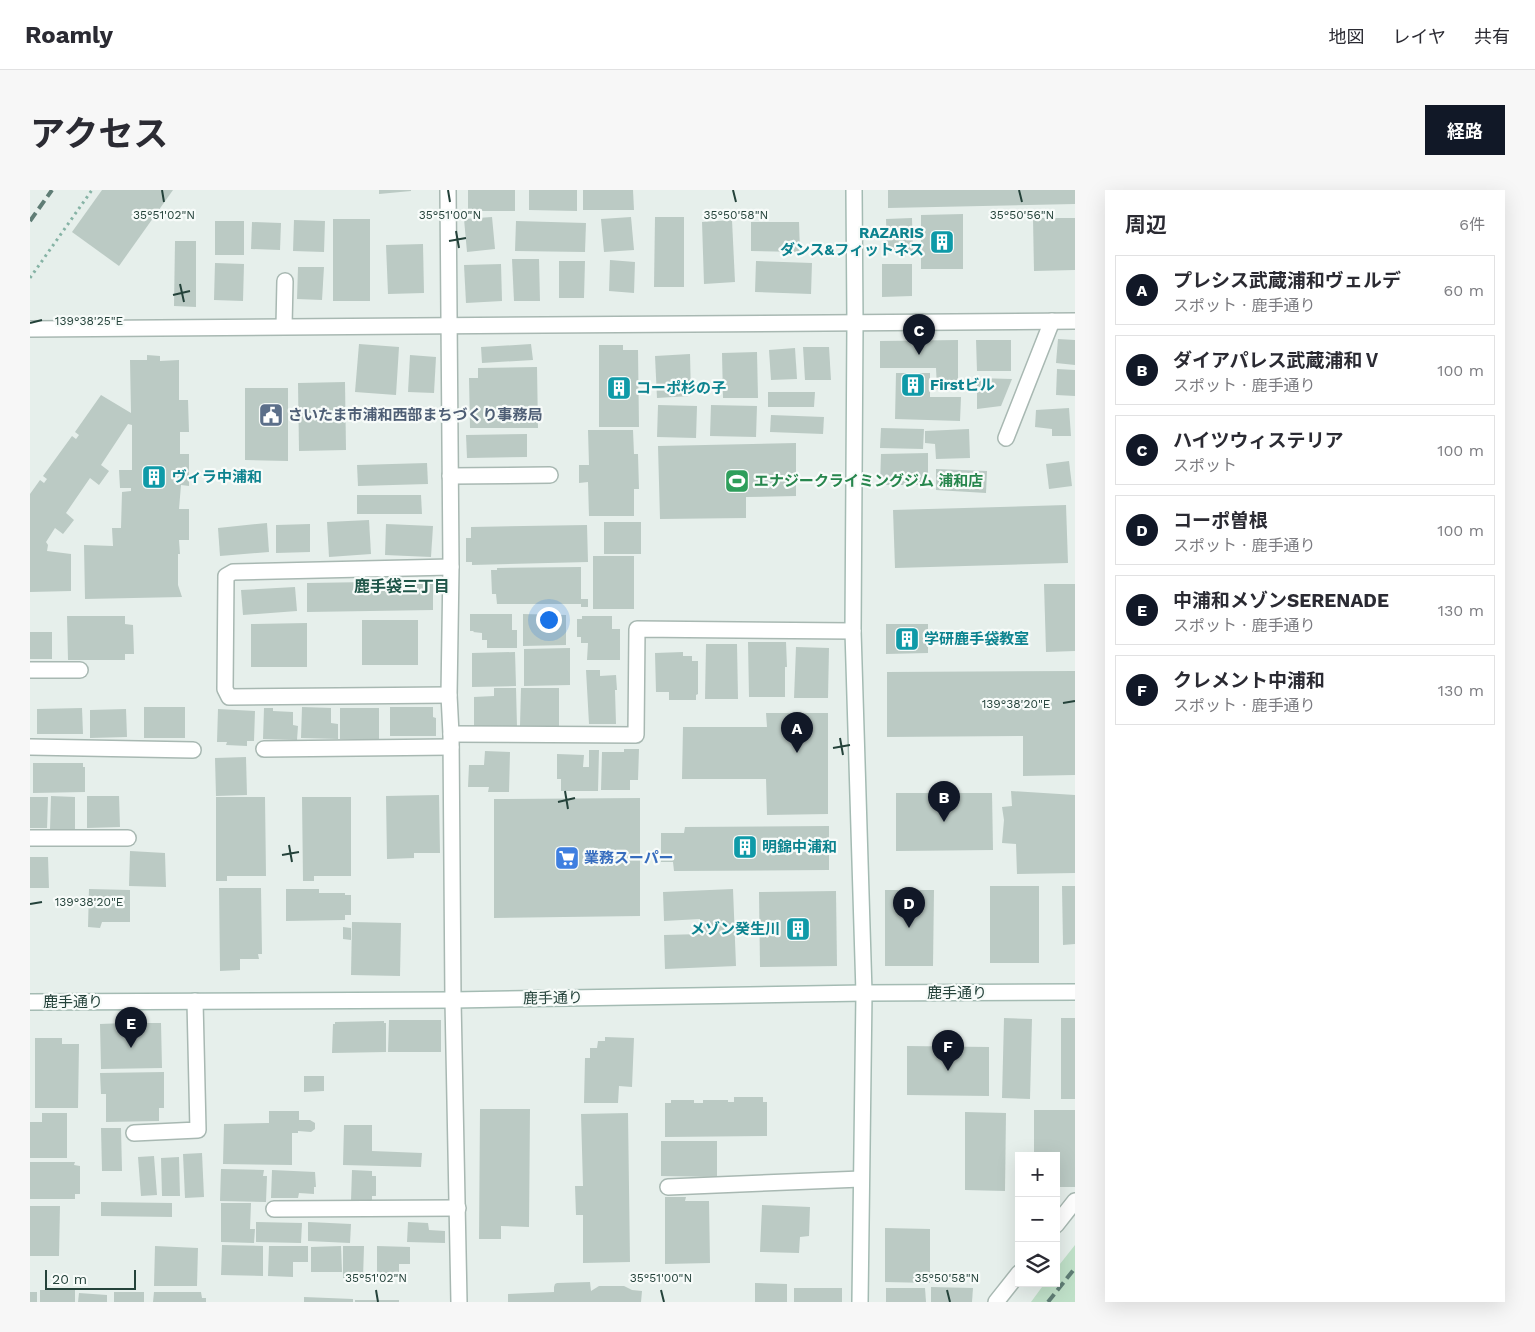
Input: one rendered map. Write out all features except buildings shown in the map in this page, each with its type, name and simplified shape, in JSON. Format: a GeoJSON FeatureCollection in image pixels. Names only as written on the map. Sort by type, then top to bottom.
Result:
{"type":"FeatureCollection","features":[{"type":"Feature","properties":{"kind":"street"},"geometry":{"type":"LineString","coordinates":[[448,190],[449,695],[452,740],[453,1000],[459,1302]]}},
{"type":"Feature","properties":{"kind":"street"},"geometry":{"type":"LineString","coordinates":[[854,190],[853,631],[864,994],[860,1302]]}},
{"type":"Feature","properties":{"kind":"street"},"geometry":{"type":"LineString","coordinates":[[284,326],[285,281]]}},
{"type":"Feature","properties":{"kind":"street"},"geometry":{"type":"LineString","coordinates":[[1006,438],[1052,321]]}},
{"type":"Feature","properties":{"kind":"street"},"geometry":{"type":"LineString","coordinates":[[30,329],[1075,321]]}},
{"type":"Feature","properties":{"kind":"street"},"geometry":{"type":"LineString","coordinates":[[450,476],[550,475]]}},
{"type":"Feature","properties":{"kind":"street"},"geometry":{"type":"LineString","coordinates":[[449,695],[229,697],[225,689],[226,576],[233,572],[450,567]]}},
{"type":"Feature","properties":{"kind":"street"},"geometry":{"type":"LineString","coordinates":[[264,749],[452,740],[636,735],[638,630],[853,631]]}},
{"type":"Feature","properties":{"kind":"street"},"geometry":{"type":"LineString","coordinates":[[30,670],[80,670]]}},
{"type":"Feature","properties":{"kind":"street"},"geometry":{"type":"LineString","coordinates":[[30,748],[193,750]]}},
{"type":"Feature","properties":{"kind":"street"},"geometry":{"type":"LineString","coordinates":[[30,838],[128,838]]}},
{"type":"Feature","properties":{"kind":"street","name":"鹿手通り"},"geometry":{"type":"LineString","coordinates":[[30,1002],[453,1000],[1075,992]]}},
{"type":"Feature","properties":{"kind":"street"},"geometry":{"type":"LineString","coordinates":[[134,1133],[198,1130],[195,1001]]}},
{"type":"Feature","properties":{"kind":"street"},"geometry":{"type":"LineString","coordinates":[[668,1187],[861,1179]]}},
{"type":"Feature","properties":{"kind":"street"},"geometry":{"type":"LineString","coordinates":[[1060,1220],[1075,1201]]}},
{"type":"Feature","properties":{"kind":"street"},"geometry":{"type":"LineString","coordinates":[[274,1209],[458,1208]]}},
{"type":"Feature","properties":{"kind":"street"},"geometry":{"type":"LineString","coordinates":[[996,1302],[1015,1278]]}},
{"type":"Feature","properties":{"kind":"path"},"geometry":{"type":"LineString","coordinates":[[30,278],[92,190]]}},
{"type":"Feature","properties":{"kind":"green space"},"geometry":{"type":"Polygon","coordinates":[[[1075,1245],[1075,1302],[1031,1302],[1042,1287],[1060,1287],[1060,1264],[1075,1245]]]}},
{"type":"Feature","properties":{"kind":"railway"},"geometry":{"type":"LineString","coordinates":[[30,221],[52,190]]}},
{"type":"Feature","properties":{"kind":"railway"},"geometry":{"type":"LineString","coordinates":[[1048,1302],[1075,1268]]}},
{"type":"Feature","properties":{"kind":"place","name":"RAZARIS ダンス&フィットネス"},"geometry":{"type":"Point","coordinates":[942,242]}},
{"type":"Feature","properties":{"kind":"place","name":"ハイツウィステリア"},"geometry":{"type":"Point","coordinates":[919,355]}},
{"type":"Feature","properties":{"kind":"place","name":"Firstビル"},"geometry":{"type":"Point","coordinates":[913,385]}},
{"type":"Feature","properties":{"kind":"place","name":"コーポ杉の子"},"geometry":{"type":"Point","coordinates":[619,388]}},
{"type":"Feature","properties":{"kind":"place","name":"さいたま市浦和西部まちづくり事務局"},"geometry":{"type":"Point","coordinates":[271,415]}},
{"type":"Feature","properties":{"kind":"place","name":"ヴィラ中浦和"},"geometry":{"type":"Point","coordinates":[154,477]}},
{"type":"Feature","properties":{"kind":"place","name":"エナジークライミングジム 浦和店"},"geometry":{"type":"Point","coordinates":[737,481]}},
{"type":"Feature","properties":{"kind":"place","name":"学研鹿手袋教室"},"geometry":{"type":"Point","coordinates":[907,639]}},
{"type":"Feature","properties":{"kind":"place","name":"プレシス武蔵浦和ヴェルデ"},"geometry":{"type":"Point","coordinates":[797,753]}},
{"type":"Feature","properties":{"kind":"place","name":"ダイアパレス武蔵浦和Ⅴ"},"geometry":{"type":"Point","coordinates":[944,822]}},
{"type":"Feature","properties":{"kind":"place","name":"明錦中浦和"},"geometry":{"type":"Point","coordinates":[745,847]}},
{"type":"Feature","properties":{"kind":"place","name":"業務スーパー"},"geometry":{"type":"Point","coordinates":[567,858]}},
{"type":"Feature","properties":{"kind":"place","name":"コーポ曽根"},"geometry":{"type":"Point","coordinates":[909,928]}},
{"type":"Feature","properties":{"kind":"place","name":"メゾン癸生川"},"geometry":{"type":"Point","coordinates":[798,929]}},
{"type":"Feature","properties":{"kind":"place","name":"中浦和メゾンSERENADE"},"geometry":{"type":"Point","coordinates":[131,1048]}},
{"type":"Feature","properties":{"kind":"place","name":"クレメント中浦和"},"geometry":{"type":"Point","coordinates":[948,1071]}},
{"type":"Feature","properties":{"kind":"district","name":"鹿手袋三丁目"},"geometry":{"type":"Point","coordinates":[402,586]}}]}
